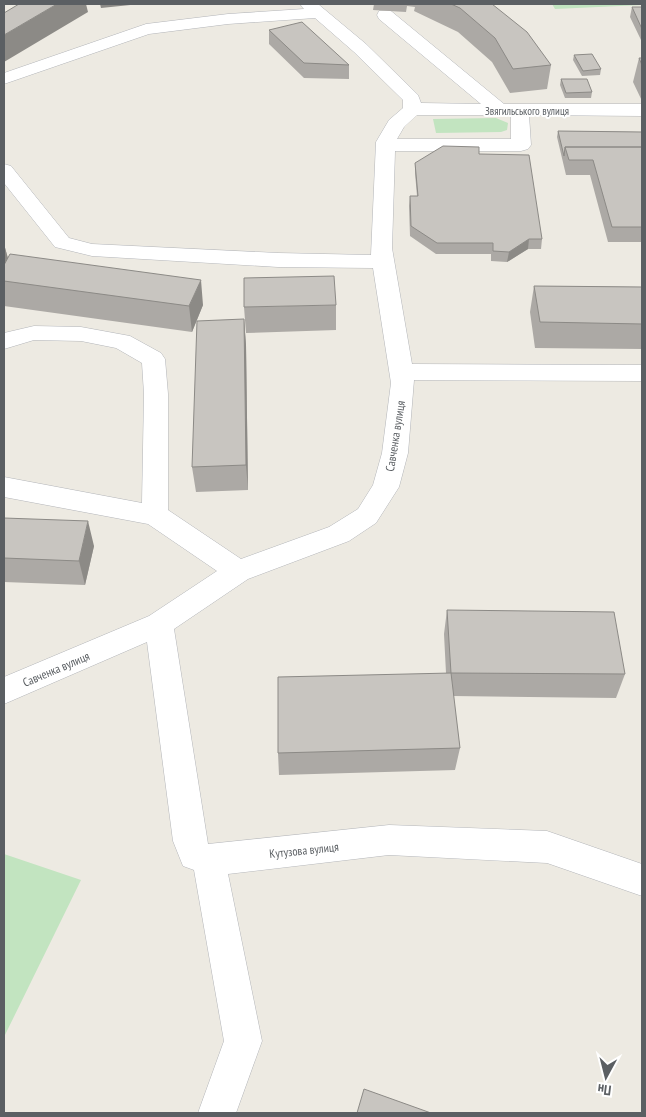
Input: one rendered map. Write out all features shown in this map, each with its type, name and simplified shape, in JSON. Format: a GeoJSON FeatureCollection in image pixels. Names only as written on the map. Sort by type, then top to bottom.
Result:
{"type":"FeatureCollection","features":[{"type":"Feature","properties":{"kind":"street"},"geometry":{"type":"LineString","coordinates":[[4,79],[146,29],[313,8],[360,48],[412,98],[412,109]]}},
{"type":"Feature","properties":{"kind":"street"},"geometry":{"type":"LineString","coordinates":[[386,15],[500,110]]}},
{"type":"Feature","properties":{"kind":"street","name":"Звягильського вулиця"},"geometry":{"type":"LineString","coordinates":[[412,109],[520,111],[642,110]]}},
{"type":"Feature","properties":{"kind":"street","name":"Савченка вулиця"},"geometry":{"type":"LineString","coordinates":[[4,691],[159,624],[238,570],[339,534],[367,516],[386,487],[395,453],[403,384],[381,248],[386,145],[390,132],[412,109]]}},
{"type":"Feature","properties":{"kind":"street"},"geometry":{"type":"LineString","coordinates":[[386,145],[521,145],[520,111]]}},
{"type":"Feature","properties":{"kind":"street"},"geometry":{"type":"LineString","coordinates":[[4,170],[62,244],[92,250],[278,260],[383,262]]}},
{"type":"Feature","properties":{"kind":"street"},"geometry":{"type":"LineString","coordinates":[[4,341],[34,333],[81,334],[122,341],[153,359],[156,394],[155,515]]}},
{"type":"Feature","properties":{"kind":"street"},"geometry":{"type":"LineString","coordinates":[[401,372],[642,373]]}},
{"type":"Feature","properties":{"kind":"street"},"geometry":{"type":"LineString","coordinates":[[4,487],[155,515],[238,570]]}},
{"type":"Feature","properties":{"kind":"street"},"geometry":{"type":"LineString","coordinates":[[159,624],[190,841],[195,855],[209,860],[243,1041],[217,1113]]}},
{"type":"Feature","properties":{"kind":"street","name":"Кутузова вулиця"},"geometry":{"type":"LineString","coordinates":[[209,860],[390,840],[537,846],[547,847],[642,880]]}},
{"type":"Feature","properties":{"kind":"green space"},"geometry":{"type":"Polygon","coordinates":[[[552,4],[642,4],[642,5],[555,9],[552,4]]]}},
{"type":"Feature","properties":{"kind":"green space"},"geometry":{"type":"Polygon","coordinates":[[[496,118],[508,123],[507,130],[501,132],[436,133],[433,119],[496,118]]]}},
{"type":"Feature","properties":{"kind":"green space"},"geometry":{"type":"Polygon","coordinates":[[[4,854],[81,880],[4,1037],[4,854]]]}},
{"type":"Feature","properties":{"kind":"building"},"geometry":{"type":"Polygon","coordinates":[[[19,4],[57,4],[4,35],[4,13],[19,4]]]}},
{"type":"Feature","properties":{"kind":"building"},"geometry":{"type":"Polygon","coordinates":[[[451,4],[492,4],[527,32],[551,65],[513,69],[495,38],[460,8],[451,4]]]}},
{"type":"Feature","properties":{"kind":"building"},"geometry":{"type":"Polygon","coordinates":[[[632,7],[642,7],[642,29],[632,7]]]}},
{"type":"Feature","properties":{"kind":"building"},"geometry":{"type":"Polygon","coordinates":[[[302,22],[349,65],[304,63],[269,30],[302,22]]]}},
{"type":"Feature","properties":{"kind":"building"},"geometry":{"type":"Polygon","coordinates":[[[592,54],[601,69],[583,71],[574,55],[592,54]]]}},
{"type":"Feature","properties":{"kind":"building"},"geometry":{"type":"Polygon","coordinates":[[[561,79],[587,79],[592,92],[566,93],[561,79]]]}},
{"type":"Feature","properties":{"kind":"building"},"geometry":{"type":"Polygon","coordinates":[[[558,131],[642,132],[642,147],[565,147],[564,156],[558,131]]]}},
{"type":"Feature","properties":{"kind":"building"},"geometry":{"type":"Polygon","coordinates":[[[443,146],[479,147],[479,154],[529,155],[542,239],[529,239],[509,252],[493,251],[493,243],[437,243],[411,226],[410,196],[418,196],[415,163],[443,146]]]}},
{"type":"Feature","properties":{"kind":"building"},"geometry":{"type":"Polygon","coordinates":[[[565,147],[642,147],[642,227],[612,227],[593,160],[569,160],[565,147]]]}},
{"type":"Feature","properties":{"kind":"building"},"geometry":{"type":"Polygon","coordinates":[[[10,254],[201,280],[189,306],[4,281],[4,265],[10,254]]]}},
{"type":"Feature","properties":{"kind":"building"},"geometry":{"type":"Polygon","coordinates":[[[334,276],[336,305],[244,307],[244,278],[334,276]]]}},
{"type":"Feature","properties":{"kind":"building"},"geometry":{"type":"Polygon","coordinates":[[[534,286],[642,287],[642,324],[540,322],[534,286]]]}},
{"type":"Feature","properties":{"kind":"building"},"geometry":{"type":"Polygon","coordinates":[[[244,319],[246,465],[192,467],[197,321],[244,319]]]}},
{"type":"Feature","properties":{"kind":"building"},"geometry":{"type":"Polygon","coordinates":[[[4,518],[88,521],[79,561],[4,558],[4,518]]]}},
{"type":"Feature","properties":{"kind":"building"},"geometry":{"type":"Polygon","coordinates":[[[447,610],[614,612],[625,674],[451,673],[447,610]]]}},
{"type":"Feature","properties":{"kind":"building"},"geometry":{"type":"Polygon","coordinates":[[[451,673],[460,748],[278,753],[278,677],[451,673]]]}},
{"type":"Feature","properties":{"kind":"building"},"geometry":{"type":"Polygon","coordinates":[[[364,1089],[431,1113],[357,1113],[364,1089]]]}}]}
